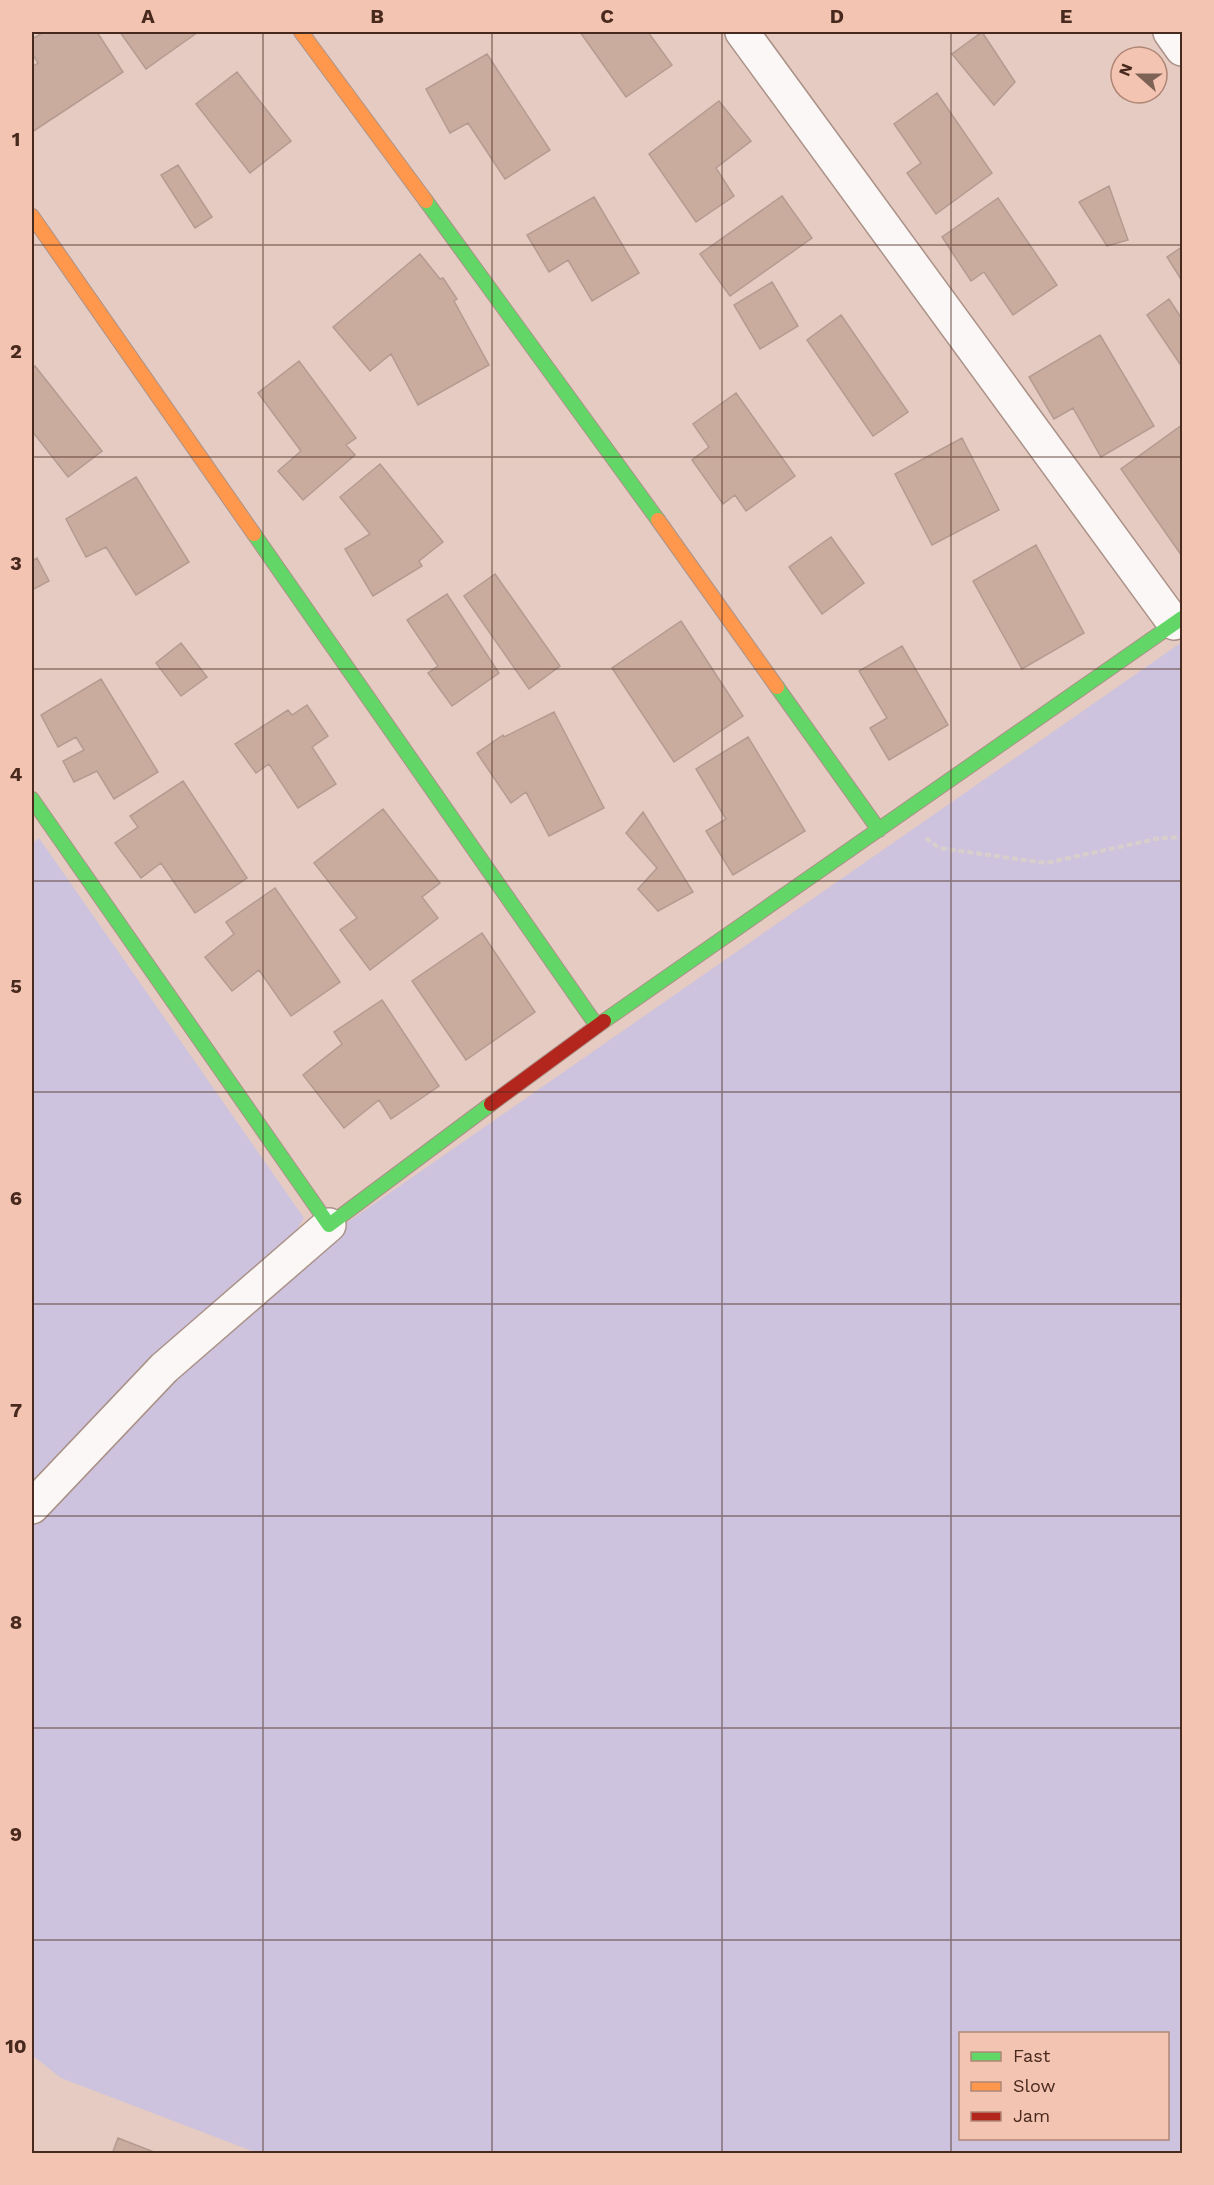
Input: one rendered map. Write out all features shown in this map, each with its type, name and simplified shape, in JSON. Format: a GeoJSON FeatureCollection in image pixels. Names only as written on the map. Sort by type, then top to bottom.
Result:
{"type":"FeatureCollection","features":[{"type":"Feature","properties":{"kind":"street"},"geometry":{"type":"LineString","coordinates":[[301,32],[541,356],[879,830]]}},
{"type":"Feature","properties":{"kind":"street"},"geometry":{"type":"LineString","coordinates":[[32,1508],[164,1368],[329,1225],[597,1026],[1178,620],[742,32]]}},
{"type":"Feature","properties":{"kind":"street"},"geometry":{"type":"LineString","coordinates":[[1170,32],[1182,49]]}},
{"type":"Feature","properties":{"kind":"street"},"geometry":{"type":"LineString","coordinates":[[32,216],[597,1026]]}},
{"type":"Feature","properties":{"kind":"street"},"geometry":{"type":"LineString","coordinates":[[35,811],[329,1225]]}},
{"type":"Feature","properties":{"kind":"path"},"geometry":{"type":"LineString","coordinates":[[896,817],[939,848],[1046,863],[1160,838],[1182,837]]}},
{"type":"Feature","properties":{"kind":"shaded area"},"geometry":{"type":"Polygon","coordinates":[[[1182,642],[1182,2153],[257,2153],[61,2078],[32,2055],[32,1519],[171,1371],[335,1231],[1182,642]]]}},
{"type":"Feature","properties":{"kind":"shaded area"},"geometry":{"type":"Polygon","coordinates":[[[39,838],[304,1218],[290,1241],[32,1491],[32,844],[39,838]]]}},
{"type":"Feature","properties":{"kind":"building"},"geometry":{"type":"Polygon","coordinates":[[[44,32],[97,32],[123,72],[32,132],[32,67],[38,63],[32,53],[32,39],[44,32]]]}},
{"type":"Feature","properties":{"kind":"building"},"geometry":{"type":"Polygon","coordinates":[[[120,32],[198,32],[146,69],[120,32]]]}},
{"type":"Feature","properties":{"kind":"building"},"geometry":{"type":"Polygon","coordinates":[[[580,32],[648,32],[672,65],[626,97],[580,32]]]}},
{"type":"Feature","properties":{"kind":"building"},"geometry":{"type":"Polygon","coordinates":[[[982,32],[1015,82],[994,105],[952,54],[982,32]]]}},
{"type":"Feature","properties":{"kind":"building"},"geometry":{"type":"Polygon","coordinates":[[[487,54],[550,150],[505,179],[468,123],[450,133],[426,89],[487,54]]]}},
{"type":"Feature","properties":{"kind":"building"},"geometry":{"type":"Polygon","coordinates":[[[237,72],[291,141],[250,173],[196,104],[237,72]]]}},
{"type":"Feature","properties":{"kind":"building"},"geometry":{"type":"Polygon","coordinates":[[[937,93],[992,173],[936,214],[907,173],[921,163],[894,124],[937,93]]]}},
{"type":"Feature","properties":{"kind":"building"},"geometry":{"type":"Polygon","coordinates":[[[719,101],[751,141],[716,168],[734,196],[696,222],[649,154],[719,101]]]}},
{"type":"Feature","properties":{"kind":"building"},"geometry":{"type":"Polygon","coordinates":[[[178,165],[212,217],[195,228],[161,175],[178,165]]]}},
{"type":"Feature","properties":{"kind":"building"},"geometry":{"type":"Polygon","coordinates":[[[1109,186],[1128,240],[1107,246],[1079,202],[1109,186]]]}},
{"type":"Feature","properties":{"kind":"building"},"geometry":{"type":"Polygon","coordinates":[[[782,196],[812,238],[730,296],[700,254],[782,196]]]}},
{"type":"Feature","properties":{"kind":"building"},"geometry":{"type":"Polygon","coordinates":[[[594,197],[639,273],[592,301],[568,260],[549,272],[527,235],[594,197]]]}},
{"type":"Feature","properties":{"kind":"building"},"geometry":{"type":"Polygon","coordinates":[[[998,198],[1057,285],[1013,315],[984,272],[971,281],[942,237],[998,198]]]}},
{"type":"Feature","properties":{"kind":"building"},"geometry":{"type":"Polygon","coordinates":[[[1182,247],[1182,281],[1167,257],[1182,247]]]}},
{"type":"Feature","properties":{"kind":"building"},"geometry":{"type":"Polygon","coordinates":[[[420,254],[440,279],[443,278],[457,299],[454,301],[489,365],[418,405],[391,354],[370,371],[333,327],[420,254]]]}},
{"type":"Feature","properties":{"kind":"building"},"geometry":{"type":"Polygon","coordinates":[[[772,282],[798,326],[760,349],[734,305],[772,282]]]}},
{"type":"Feature","properties":{"kind":"building"},"geometry":{"type":"Polygon","coordinates":[[[1169,299],[1182,319],[1182,367],[1147,315],[1169,299]]]}},
{"type":"Feature","properties":{"kind":"building"},"geometry":{"type":"Polygon","coordinates":[[[841,315],[908,412],[873,436],[807,340],[841,315]]]}},
{"type":"Feature","properties":{"kind":"building"},"geometry":{"type":"Polygon","coordinates":[[[1100,335],[1154,426],[1101,457],[1073,408],[1054,419],[1029,377],[1100,335]]]}},
{"type":"Feature","properties":{"kind":"building"},"geometry":{"type":"Polygon","coordinates":[[[299,361],[356,438],[346,445],[355,455],[303,500],[278,471],[301,451],[258,393],[299,361]]]}},
{"type":"Feature","properties":{"kind":"building"},"geometry":{"type":"Polygon","coordinates":[[[35,366],[102,451],[68,477],[32,431],[32,369],[35,366]]]}},
{"type":"Feature","properties":{"kind":"building"},"geometry":{"type":"Polygon","coordinates":[[[736,393],[795,476],[746,511],[735,495],[723,504],[692,460],[709,447],[693,424],[736,393]]]}},
{"type":"Feature","properties":{"kind":"building"},"geometry":{"type":"Polygon","coordinates":[[[1182,425],[1182,556],[1121,469],[1182,425]]]}},
{"type":"Feature","properties":{"kind":"building"},"geometry":{"type":"Polygon","coordinates":[[[962,438],[999,510],[932,545],[895,474],[962,438]]]}},
{"type":"Feature","properties":{"kind":"building"},"geometry":{"type":"Polygon","coordinates":[[[380,464],[443,542],[419,561],[422,566],[373,596],[345,549],[370,534],[340,497],[380,464]]]}},
{"type":"Feature","properties":{"kind":"building"},"geometry":{"type":"Polygon","coordinates":[[[136,477],[189,562],[136,595],[106,547],[86,557],[66,519],[136,477]]]}},
{"type":"Feature","properties":{"kind":"building"},"geometry":{"type":"Polygon","coordinates":[[[831,537],[864,583],[822,614],[789,567],[831,537]]]}},
{"type":"Feature","properties":{"kind":"building"},"geometry":{"type":"Polygon","coordinates":[[[1036,545],[1084,633],[1022,669],[973,581],[1036,545]]]}},
{"type":"Feature","properties":{"kind":"building"},"geometry":{"type":"Polygon","coordinates":[[[37,558],[49,581],[32,590],[32,561],[37,558]]]}},
{"type":"Feature","properties":{"kind":"building"},"geometry":{"type":"Polygon","coordinates":[[[495,574],[560,666],[529,689],[464,596],[495,574]]]}},
{"type":"Feature","properties":{"kind":"building"},"geometry":{"type":"Polygon","coordinates":[[[447,594],[499,673],[452,706],[428,673],[438,666],[407,620],[447,594]]]}},
{"type":"Feature","properties":{"kind":"building"},"geometry":{"type":"Polygon","coordinates":[[[681,621],[743,716],[674,762],[612,668],[681,621]]]}},
{"type":"Feature","properties":{"kind":"building"},"geometry":{"type":"Polygon","coordinates":[[[181,643],[207,677],[181,696],[156,663],[181,643]]]}},
{"type":"Feature","properties":{"kind":"building"},"geometry":{"type":"Polygon","coordinates":[[[902,646],[948,725],[889,760],[870,728],[887,718],[859,671],[902,646]]]}},
{"type":"Feature","properties":{"kind":"building"},"geometry":{"type":"Polygon","coordinates":[[[101,679],[158,772],[114,799],[97,771],[74,782],[63,761],[84,750],[76,737],[58,747],[41,715],[101,679]]]}},
{"type":"Feature","properties":{"kind":"building"},"geometry":{"type":"Polygon","coordinates":[[[307,705],[328,736],[312,747],[336,784],[298,808],[269,764],[256,773],[235,744],[288,710],[292,715],[307,705]]]}},
{"type":"Feature","properties":{"kind":"building"},"geometry":{"type":"Polygon","coordinates":[[[554,712],[604,808],[549,836],[526,792],[511,803],[477,753],[503,735],[504,737],[554,712]]]}},
{"type":"Feature","properties":{"kind":"building"},"geometry":{"type":"Polygon","coordinates":[[[748,737],[805,831],[733,875],[706,831],[726,819],[696,769],[748,737]]]}},
{"type":"Feature","properties":{"kind":"building"},"geometry":{"type":"Polygon","coordinates":[[[183,781],[247,878],[195,913],[161,863],[141,878],[115,843],[138,827],[130,816],[183,781]]]}},
{"type":"Feature","properties":{"kind":"building"},"geometry":{"type":"Polygon","coordinates":[[[383,809],[440,883],[422,897],[438,918],[370,970],[340,930],[357,918],[314,863],[383,809]]]}},
{"type":"Feature","properties":{"kind":"building"},"geometry":{"type":"Polygon","coordinates":[[[643,812],[693,892],[658,911],[638,889],[657,868],[626,833],[643,812]]]}},
{"type":"Feature","properties":{"kind":"building"},"geometry":{"type":"Polygon","coordinates":[[[275,888],[340,982],[291,1016],[259,970],[232,991],[205,957],[234,934],[226,922],[275,888]]]}},
{"type":"Feature","properties":{"kind":"building"},"geometry":{"type":"Polygon","coordinates":[[[482,933],[535,1012],[466,1060],[412,981],[482,933]]]}},
{"type":"Feature","properties":{"kind":"building"},"geometry":{"type":"Polygon","coordinates":[[[382,1000],[439,1086],[391,1119],[379,1100],[344,1128],[303,1075],[342,1044],[334,1032],[382,1000]]]}},
{"type":"Feature","properties":{"kind":"building"},"geometry":{"type":"Polygon","coordinates":[[[118,2138],[159,2154],[112,2154],[118,2138]]]}},
{"type":"Feature","properties":{"kind":"traffic: fast"},"geometry":{"type":"LineString","coordinates":[[426,201],[658,520]]}},
{"type":"Feature","properties":{"kind":"traffic: fast"},"geometry":{"type":"LineString","coordinates":[[254,534],[597,1026]]}},
{"type":"Feature","properties":{"kind":"traffic: fast"},"geometry":{"type":"LineString","coordinates":[[604,1021],[1182,618]]}},
{"type":"Feature","properties":{"kind":"traffic: fast"},"geometry":{"type":"LineString","coordinates":[[777,687],[879,830]]}},
{"type":"Feature","properties":{"kind":"traffic: fast"},"geometry":{"type":"LineString","coordinates":[[32,799],[329,1225],[491,1104]]}},
{"type":"Feature","properties":{"kind":"traffic: slow"},"geometry":{"type":"LineString","coordinates":[[301,32],[426,201]]}},
{"type":"Feature","properties":{"kind":"traffic: slow"},"geometry":{"type":"LineString","coordinates":[[32,216],[254,534]]}},
{"type":"Feature","properties":{"kind":"traffic: slow"},"geometry":{"type":"LineString","coordinates":[[658,520],[777,687]]}},
{"type":"Feature","properties":{"kind":"traffic: jam"},"geometry":{"type":"LineString","coordinates":[[491,1104],[604,1021]]}}]}
